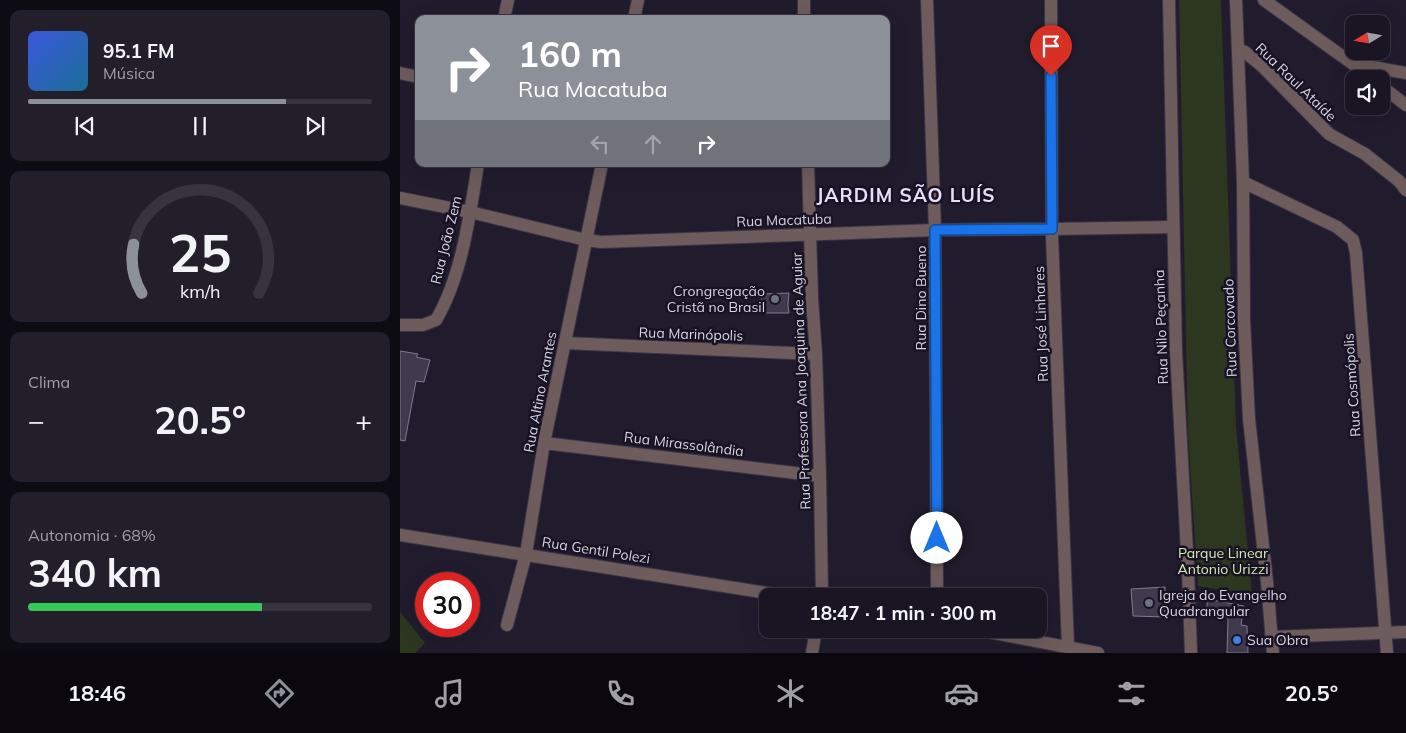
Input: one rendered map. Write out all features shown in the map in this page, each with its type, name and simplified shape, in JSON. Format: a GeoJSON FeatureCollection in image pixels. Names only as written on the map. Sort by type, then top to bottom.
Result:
{"type":"FeatureCollection","features":[{"type":"Feature","properties":{"kind":"street"},"geometry":{"type":"LineString","coordinates":[[505,15],[508,0]]}},
{"type":"Feature","properties":{"kind":"street"},"geometry":{"type":"LineString","coordinates":[[635,15],[638,0]]}},
{"type":"Feature","properties":{"kind":"street"},"geometry":{"type":"LineString","coordinates":[[804,0],[804,15]]}},
{"type":"Feature","properties":{"kind":"street","name":"Rua Dino Bueno"},"geometry":{"type":"LineString","coordinates":[[927,0],[935,230],[937,588]]}},
{"type":"Feature","properties":{"kind":"street","name":"Rua José Linhares"},"geometry":{"type":"LineString","coordinates":[[1050,0],[1052,229],[1068,647]]}},
{"type":"Feature","properties":{"kind":"street","name":"Rua Nilo Peçanha"},"geometry":{"type":"LineString","coordinates":[[1169,0],[1176,351],[1191,653]]}},
{"type":"Feature","properties":{"kind":"street","name":"Rua Corcovado"},"geometry":{"type":"LineString","coordinates":[[1236,0],[1243,182],[1244,320],[1249,419],[1273,653]]}},
{"type":"Feature","properties":{"kind":"street"},"geometry":{"type":"LineString","coordinates":[[1264,0],[1361,70]]}},
{"type":"Feature","properties":{"kind":"street","name":"Rua Raul Ataíde"},"geometry":{"type":"LineString","coordinates":[[1238,49],[1262,66],[1329,134],[1365,154],[1399,181],[1406,190]]}},
{"type":"Feature","properties":{"kind":"street"},"geometry":{"type":"LineString","coordinates":[[1353,64],[1406,73]]}},
{"type":"Feature","properties":{"kind":"street"},"geometry":{"type":"LineString","coordinates":[[400,73],[415,76]]}},
{"type":"Feature","properties":{"kind":"street"},"geometry":{"type":"LineString","coordinates":[[1390,93],[1406,105]]}},
{"type":"Feature","properties":{"kind":"street","name":"Rua João Zem"},"geometry":{"type":"LineString","coordinates":[[400,325],[423,325],[436,320],[445,305],[458,265],[478,167]]}},
{"type":"Feature","properties":{"kind":"street","name":"Rua Altino Arantes"},"geometry":{"type":"LineString","coordinates":[[507,625],[526,554],[544,443],[601,167]]}},
{"type":"Feature","properties":{"kind":"street","name":"Rua Professora Ana Joaquina de Aguiar"},"geometry":{"type":"LineString","coordinates":[[808,167],[820,476],[822,588]]}},
{"type":"Feature","properties":{"kind":"street","name":"Rua Cosmópolis"},"geometry":{"type":"LineString","coordinates":[[1243,182],[1337,227],[1353,240],[1356,254],[1387,653]]}},
{"type":"Feature","properties":{"kind":"street","name":"Rua Macatuba"},"geometry":{"type":"LineString","coordinates":[[400,198],[601,242],[935,230],[1173,226]]}},
{"type":"Feature","properties":{"kind":"street","name":"Rua Marinópolis"},"geometry":{"type":"LineString","coordinates":[[565,343],[816,354]]}},
{"type":"Feature","properties":{"kind":"street","name":"Rua Mirassolândia"},"geometry":{"type":"LineString","coordinates":[[544,443],[820,476]]}},
{"type":"Feature","properties":{"kind":"street","name":"Rua Gentil Polezi"},"geometry":{"type":"LineString","coordinates":[[400,534],[759,592]]}},
{"type":"Feature","properties":{"kind":"street"},"geometry":{"type":"LineString","coordinates":[[1271,637],[1406,632]]}},
{"type":"Feature","properties":{"kind":"street"},"geometry":{"type":"LineString","coordinates":[[812,653],[814,638]]}},
{"type":"Feature","properties":{"kind":"street"},"geometry":{"type":"LineString","coordinates":[[1020,638],[1098,653]]}},
{"type":"Feature","properties":{"kind":"green space","name":"Parque Linear Antonio Urizzi"},"geometry":{"type":"Polygon","coordinates":[[[1179,0],[1221,0],[1236,427],[1252,595],[1198,586],[1188,434],[1179,0]]]}},
{"type":"Feature","properties":{"kind":"green space"},"geometry":{"type":"Polygon","coordinates":[[[400,612],[415,631],[415,637],[420,637],[425,643],[415,653],[400,653],[400,612]]]}},
{"type":"Feature","properties":{"kind":"building","name":"Crongregação Cristã no Brasil"},"geometry":{"type":"Polygon","coordinates":[[[789,293],[789,313],[762,313],[761,294],[789,293]]]}},
{"type":"Feature","properties":{"kind":"building"},"geometry":{"type":"Polygon","coordinates":[[[400,351],[418,354],[416,357],[430,360],[424,382],[416,381],[405,441],[400,440],[400,351]]]}},
{"type":"Feature","properties":{"kind":"building","name":"Igreja do Evangelho Quadrangular"},"geometry":{"type":"Polygon","coordinates":[[[1165,587],[1165,617],[1133,616],[1131,589],[1165,587]]]}},
{"type":"Feature","properties":{"kind":"building"},"geometry":{"type":"Polygon","coordinates":[[[1208,596],[1217,601],[1244,606],[1241,625],[1247,626],[1248,653],[1227,653],[1228,618],[1206,614],[1208,596]]]}},
{"type":"Feature","properties":{"kind":"place","name":"Crongregação Cristã no Brasil"},"geometry":{"type":"Point","coordinates":[775,299]}},
{"type":"Feature","properties":{"kind":"place","name":"Igreja do Evangelho Quadrangular"},"geometry":{"type":"Point","coordinates":[1149,603]}},
{"type":"Feature","properties":{"kind":"place","name":"Sua Obra"},"geometry":{"type":"Point","coordinates":[1237,640]}},
{"type":"Feature","properties":{"kind":"district","name":"JARDIM SÃO LUÍS"},"geometry":{"type":"Point","coordinates":[906,195]}},
{"type":"Feature","properties":{"kind":"route"},"geometry":{"type":"LineString","coordinates":[[937,538],[935,230],[1052,229],[1051,76]]}}]}
